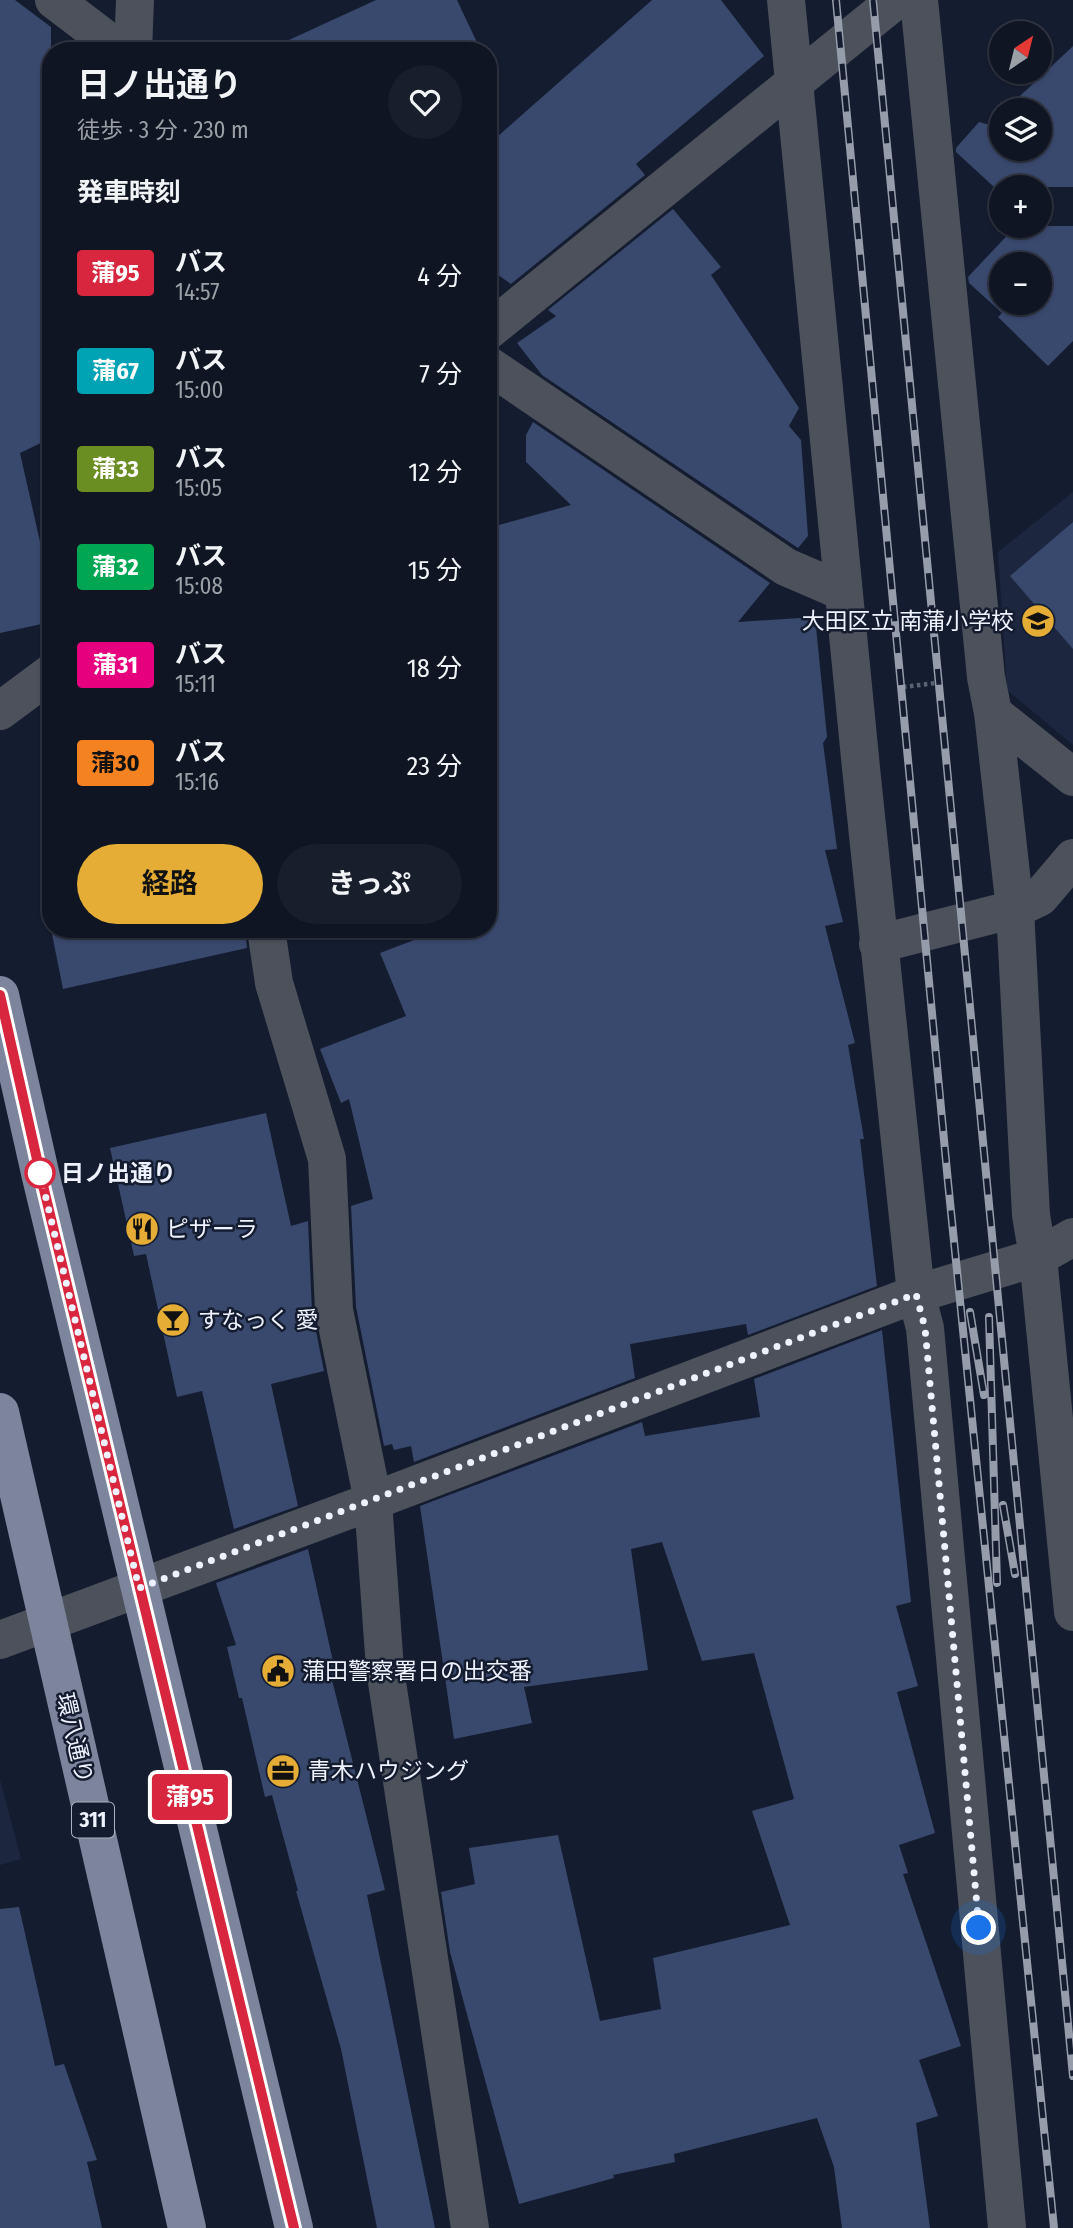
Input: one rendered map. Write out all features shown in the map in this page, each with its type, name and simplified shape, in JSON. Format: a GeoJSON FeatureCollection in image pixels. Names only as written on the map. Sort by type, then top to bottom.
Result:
{"type":"FeatureCollection","features":[{"type":"Feature","properties":{"kind":"main road"},"geometry":{"type":"LineString","coordinates":[[0,995],[41,1177],[294,2228]]}},
{"type":"Feature","properties":{"kind":"main road","name":"環八通り"},"geometry":{"type":"LineString","coordinates":[[0,1412],[187,2228]]}},
{"type":"Feature","properties":{"kind":"street"},"geometry":{"type":"LineString","coordinates":[[54,0],[109,42]]}},
{"type":"Feature","properties":{"kind":"street"},"geometry":{"type":"LineString","coordinates":[[133,42],[135,0]]}},
{"type":"Feature","properties":{"kind":"street"},"geometry":{"type":"LineString","coordinates":[[786,0],[878,944],[916,1294],[925,1328],[1007,2228]]}},
{"type":"Feature","properties":{"kind":"street"},"geometry":{"type":"LineString","coordinates":[[497,324],[896,0]]}},
{"type":"Feature","properties":{"kind":"street"},"geometry":{"type":"LineString","coordinates":[[919,0],[990,695],[1015,909],[1031,1215],[1038,1257],[1073,1612]]}},
{"type":"Feature","properties":{"kind":"street"},"geometry":{"type":"LineString","coordinates":[[497,371],[786,567],[845,592]]}},
{"type":"Feature","properties":{"kind":"street"},"geometry":{"type":"LineString","coordinates":[[0,711],[42,680]]}},
{"type":"Feature","properties":{"kind":"street"},"geometry":{"type":"LineString","coordinates":[[990,695],[1073,777]]}},
{"type":"Feature","properties":{"kind":"street"},"geometry":{"type":"LineString","coordinates":[[878,944],[1015,909],[1040,897],[1073,858]]}},
{"type":"Feature","properties":{"kind":"street"},"geometry":{"type":"LineString","coordinates":[[267,938],[274,983],[327,1159],[334,1310],[373,1501],[384,1669],[470,2228]]}},
{"type":"Feature","properties":{"kind":"street"},"geometry":{"type":"LineString","coordinates":[[0,1640],[916,1294],[1038,1257],[1073,1237]]}},
{"type":"Feature","properties":{"kind":"path"},"geometry":{"type":"LineString","coordinates":[[855,690],[990,695]]}},
{"type":"Feature","properties":{"kind":"shaded area","name":"大田区立 南蒲小学校"},"geometry":{"type":"Polygon","coordinates":[[[1073,492],[1073,745],[1007,690],[998,552],[1073,492]]]}},
{"type":"Feature","properties":{"kind":"shaded area"},"geometry":{"type":"Polygon","coordinates":[[[0,1779],[21,1859],[0,1865],[0,1779]]]}},
{"type":"Feature","properties":{"kind":"building"},"geometry":{"type":"Polygon","coordinates":[[[0,0],[15,0],[51,27],[51,42],[42,42],[42,442],[20,453],[42,551],[42,624],[0,633],[0,0]]]}},
{"type":"Feature","properties":{"kind":"building"},"geometry":{"type":"Polygon","coordinates":[[[376,0],[457,0],[477,42],[285,42],[376,0]]]}},
{"type":"Feature","properties":{"kind":"building"},"geometry":{"type":"Polygon","coordinates":[[[652,0],[721,0],[764,56],[636,164],[645,175],[511,284],[497,274],[497,137],[652,0]]]}},
{"type":"Feature","properties":{"kind":"building"},"geometry":{"type":"Polygon","coordinates":[[[1073,46],[1073,187],[1052,187],[1052,175],[989,175],[989,182],[956,152],[956,148],[979,122],[989,125],[989,161],[1052,161],[1052,98],[1018,98],[1033,84],[1052,84],[1052,66],[1073,46]]]}},
{"type":"Feature","properties":{"kind":"building"},"geometry":{"type":"Polygon","coordinates":[[[673,209],[721,267],[711,275],[799,408],[789,426],[801,440],[808,536],[798,548],[542,375],[517,343],[556,316],[548,310],[673,209]]]}},
{"type":"Feature","properties":{"kind":"building"},"geometry":{"type":"Polygon","coordinates":[[[1052,226],[1073,226],[1073,341],[1048,366],[998,317],[1052,315],[1052,252],[992,252],[1005,238],[1052,238],[1052,226]]]}},
{"type":"Feature","properties":{"kind":"building"},"geometry":{"type":"Polygon","coordinates":[[[989,255],[989,301],[969,283],[968,277],[989,255]]]}},
{"type":"Feature","properties":{"kind":"building"},"geometry":{"type":"Polygon","coordinates":[[[533,422],[770,583],[738,622],[815,617],[827,737],[823,743],[837,849],[825,850],[843,922],[825,926],[855,1043],[848,1045],[864,1139],[860,1139],[877,1286],[748,1335],[746,1324],[630,1344],[635,1378],[414,1462],[411,1446],[394,1450],[392,1444],[384,1446],[356,1307],[351,1206],[373,1199],[349,1099],[341,1103],[320,1049],[406,1016],[380,953],[419,938],[497,938],[497,526],[571,505],[526,462],[526,435],[533,422]]]}},
{"type":"Feature","properties":{"kind":"building"},"geometry":{"type":"Polygon","coordinates":[[[1073,522],[1073,649],[1010,576],[1073,522]]]}},
{"type":"Feature","properties":{"kind":"building"},"geometry":{"type":"Polygon","coordinates":[[[53,938],[246,938],[247,948],[63,989],[53,938]]]}},
{"type":"Feature","properties":{"kind":"building"},"geometry":{"type":"Polygon","coordinates":[[[266,1113],[291,1226],[308,1221],[312,1311],[324,1371],[271,1384],[298,1506],[234,1529],[202,1391],[177,1397],[146,1254],[134,1256],[110,1148],[266,1113]]]}},
{"type":"Feature","properties":{"kind":"building"},"geometry":{"type":"Polygon","coordinates":[[[882,1330],[911,1602],[896,1606],[918,1686],[897,1692],[935,1833],[899,1845],[908,1873],[903,1874],[961,2046],[919,2060],[938,2116],[916,2123],[930,2228],[842,2228],[834,2167],[817,2118],[674,2154],[675,2162],[613,2175],[614,2178],[519,2204],[450,1952],[441,1892],[475,1884],[469,1848],[558,1835],[600,2021],[661,2009],[653,1958],[790,1925],[752,1811],[794,1799],[754,1653],[702,1661],[662,1542],[631,1549],[648,1670],[524,1687],[532,1723],[454,1739],[420,1506],[642,1422],[645,1436],[760,1417],[754,1379],[882,1330]]]}},
{"type":"Feature","properties":{"kind":"building"},"geometry":{"type":"Polygon","coordinates":[[[308,1549],[336,1675],[331,1676],[385,1890],[367,1895],[435,2228],[377,2228],[341,2049],[272,1795],[265,1797],[227,1647],[236,1645],[216,1583],[308,1549]]]}},
{"type":"Feature","properties":{"kind":"building"},"geometry":{"type":"Polygon","coordinates":[[[19,1907],[55,2066],[64,2064],[97,2160],[87,2162],[102,2228],[0,2228],[0,1909],[19,1907]]]}},
{"type":"Feature","properties":{"kind":"railway"},"geometry":{"type":"LineString","coordinates":[[836,0],[948,1182],[1054,2228]]}},
{"type":"Feature","properties":{"kind":"railway"},"geometry":{"type":"LineString","coordinates":[[873,0],[1073,2076]]}},
{"type":"Feature","properties":{"kind":"railway"},"geometry":{"type":"LineString","coordinates":[[970,1312],[984,1395]]}},
{"type":"Feature","properties":{"kind":"railway"},"geometry":{"type":"LineString","coordinates":[[989,1317],[997,1583]]}},
{"type":"Feature","properties":{"kind":"railway"},"geometry":{"type":"LineString","coordinates":[[1003,1505],[1015,1574]]}},
{"type":"Feature","properties":{"kind":"bus line","name":"蒲95"},"geometry":{"type":"LineString","coordinates":[[0,995],[41,1177],[294,2228]]}},
{"type":"Feature","properties":{"kind":"place","name":"大田区立 南蒲小学校"},"geometry":{"type":"Point","coordinates":[1038,621]}},
{"type":"Feature","properties":{"kind":"place","name":"日ノ出通り"},"geometry":{"type":"Point","coordinates":[40,1173]}},
{"type":"Feature","properties":{"kind":"place","name":"ピザーラ"},"geometry":{"type":"Point","coordinates":[142,1229]}},
{"type":"Feature","properties":{"kind":"place","name":"すなっく 愛"},"geometry":{"type":"Point","coordinates":[173,1320]}},
{"type":"Feature","properties":{"kind":"place","name":"蒲田警察署日の出交番"},"geometry":{"type":"Point","coordinates":[278,1671]}},
{"type":"Feature","properties":{"kind":"place","name":"青木ハウジング"},"geometry":{"type":"Point","coordinates":[283,1771]}},
{"type":"Feature","properties":{"kind":"route"},"geometry":{"type":"LineString","coordinates":[[40,1173],[139,1588],[916,1294],[925,1328],[979,1928]]}}]}
